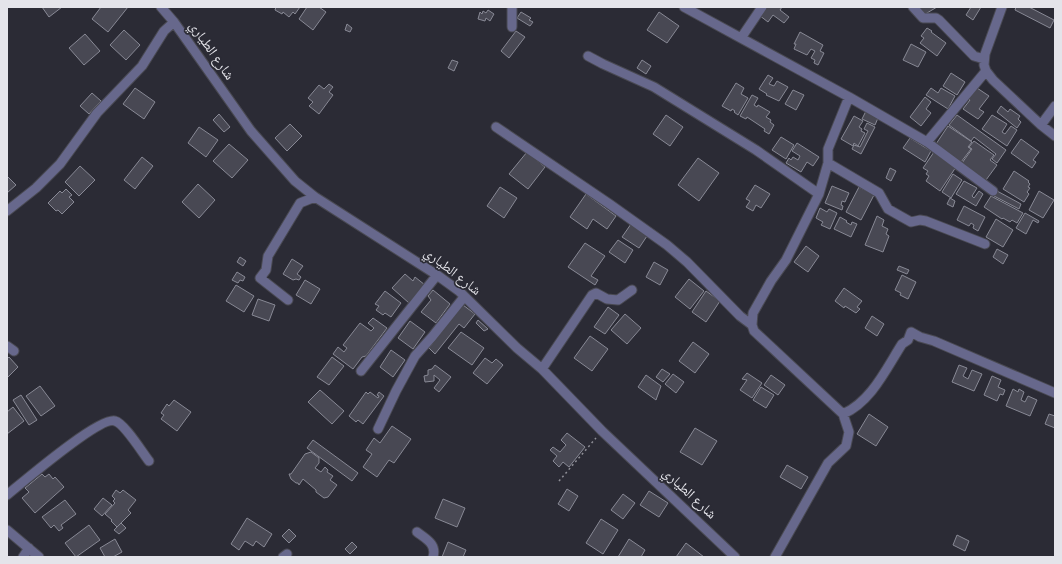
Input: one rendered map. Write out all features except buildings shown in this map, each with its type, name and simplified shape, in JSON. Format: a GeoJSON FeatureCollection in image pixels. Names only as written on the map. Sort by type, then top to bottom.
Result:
{"type":"FeatureCollection","features":[{"type":"Feature","properties":{"kind":"street","name":"شارع الطياري"},"geometry":{"type":"LineString","coordinates":[[161,7],[174,22],[251,131],[295,181],[315,197],[437,275],[464,297],[517,348],[542,369],[602,431],[735,557]]}},
{"type":"Feature","properties":{"kind":"street"},"geometry":{"type":"LineString","coordinates":[[512,7],[512,27]]}},
{"type":"Feature","properties":{"kind":"street"},"geometry":{"type":"LineString","coordinates":[[684,7],[849,96],[927,142],[993,191]]}},
{"type":"Feature","properties":{"kind":"street"},"geometry":{"type":"LineString","coordinates":[[741,38],[762,7]]}},
{"type":"Feature","properties":{"kind":"street"},"geometry":{"type":"LineString","coordinates":[[913,7],[923,18],[936,18],[974,56],[984,59]]}},
{"type":"Feature","properties":{"kind":"street"},"geometry":{"type":"LineString","coordinates":[[1002,7],[992,31],[984,59],[986,71],[993,80],[1041,125],[1055,136]]}},
{"type":"Feature","properties":{"kind":"street"},"geometry":{"type":"LineString","coordinates":[[7,211],[36,188],[60,164],[97,113],[142,66],[164,30],[174,22]]}},
{"type":"Feature","properties":{"kind":"street"},"geometry":{"type":"LineString","coordinates":[[588,56],[654,87],[756,150],[819,194]]}},
{"type":"Feature","properties":{"kind":"street"},"geometry":{"type":"LineString","coordinates":[[927,142],[986,71]]}},
{"type":"Feature","properties":{"kind":"street"},"geometry":{"type":"LineString","coordinates":[[775,557],[828,463],[846,446],[849,432],[843,414],[754,331],[752,325],[753,313],[786,260],[819,194],[828,164],[828,149],[849,96]]}},
{"type":"Feature","properties":{"kind":"street"},"geometry":{"type":"LineString","coordinates":[[1041,125],[1055,106]]}},
{"type":"Feature","properties":{"kind":"street"},"geometry":{"type":"LineString","coordinates":[[496,127],[667,245],[687,262],[740,316],[752,325]]}},
{"type":"Feature","properties":{"kind":"street"},"geometry":{"type":"LineString","coordinates":[[828,164],[879,193],[888,208],[902,218],[911,222],[920,220],[926,221],[985,244]]}},
{"type":"Feature","properties":{"kind":"street"},"geometry":{"type":"LineString","coordinates":[[288,300],[260,278],[266,270],[268,256],[300,203],[315,197]]}},
{"type":"Feature","properties":{"kind":"street"},"geometry":{"type":"LineString","coordinates":[[361,371],[437,275]]}},
{"type":"Feature","properties":{"kind":"street"},"geometry":{"type":"LineString","coordinates":[[542,369],[592,295],[596,293],[607,299],[618,300],[632,290]]}},
{"type":"Feature","properties":{"kind":"street"},"geometry":{"type":"LineString","coordinates":[[378,429],[415,356],[464,297]]}},
{"type":"Feature","properties":{"kind":"street"},"geometry":{"type":"LineString","coordinates":[[843,414],[853,410],[872,390],[902,344],[908,340],[911,332],[1055,393]]}},
{"type":"Feature","properties":{"kind":"street"},"geometry":{"type":"LineString","coordinates":[[7,495],[44,464],[100,425],[111,420],[116,421],[123,426],[149,461]]}},
{"type":"Feature","properties":{"kind":"street"},"geometry":{"type":"LineString","coordinates":[[7,530],[39,557]]}},
{"type":"Feature","properties":{"kind":"street"},"geometry":{"type":"LineString","coordinates":[[417,532],[434,546],[435,551],[433,557]]}},
{"type":"Feature","properties":{"kind":"street"},"geometry":{"type":"LineString","coordinates":[[23,557],[29,548]]}},
{"type":"Feature","properties":{"kind":"path"},"geometry":{"type":"LineString","coordinates":[[559,481],[602,431]]}}]}
